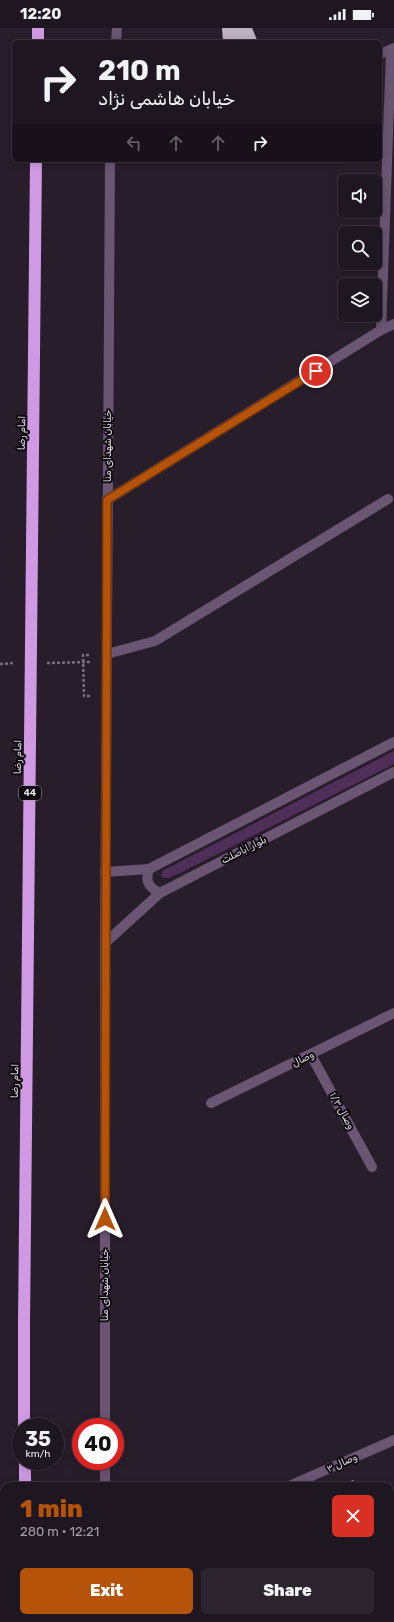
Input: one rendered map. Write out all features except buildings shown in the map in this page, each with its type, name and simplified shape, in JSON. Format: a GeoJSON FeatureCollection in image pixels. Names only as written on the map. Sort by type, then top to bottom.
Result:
{"type":"FeatureCollection","features":[{"type":"Feature","properties":{"kind":"highway"},"geometry":{"type":"LineString","coordinates":[[38,28],[38,40]]}},
{"type":"Feature","properties":{"kind":"highway","name":"امام رضا"},"geometry":{"type":"LineString","coordinates":[[24,1418],[36,162]]}},
{"type":"Feature","properties":{"kind":"highway"},"geometry":{"type":"LineString","coordinates":[[25,1470],[25,1482]]}},
{"type":"Feature","properties":{"kind":"street"},"geometry":{"type":"LineString","coordinates":[[116,40],[117,28]]}},
{"type":"Feature","properties":{"kind":"street"},"geometry":{"type":"LineString","coordinates":[[381,330],[393,49],[382,53]]}},
{"type":"Feature","properties":{"kind":"street","name":"خیابان شهدای منا"},"geometry":{"type":"LineString","coordinates":[[105,1418],[104,944],[110,162]]}},
{"type":"Feature","properties":{"kind":"street"},"geometry":{"type":"LineString","coordinates":[[107,500],[381,330],[394,324]]}},
{"type":"Feature","properties":{"kind":"street"},"geometry":{"type":"LineString","coordinates":[[107,654],[155,641],[388,499]]}},
{"type":"Feature","properties":{"kind":"street"},"geometry":{"type":"LineString","coordinates":[[105,872],[149,868],[394,742]]}},
{"type":"Feature","properties":{"kind":"street","name":"بلوار اباصلت"},"geometry":{"type":"LineString","coordinates":[[104,944],[160,893],[394,772]]}},
{"type":"Feature","properties":{"kind":"street"},"geometry":{"type":"LineString","coordinates":[[149,868],[146,877],[148,883],[151,889],[160,893]]}},
{"type":"Feature","properties":{"kind":"street","name":"وصال"},"geometry":{"type":"LineString","coordinates":[[211,1103],[394,1013]]}},
{"type":"Feature","properties":{"kind":"street","name":"وصال ۱/۳"},"geometry":{"type":"LineString","coordinates":[[311,1055],[372,1167]]}},
{"type":"Feature","properties":{"kind":"street","name":"وصال ۳"},"geometry":{"type":"LineString","coordinates":[[298,1482],[394,1440]]}},
{"type":"Feature","properties":{"kind":"street"},"geometry":{"type":"LineString","coordinates":[[105,1470],[105,1482]]}},
{"type":"Feature","properties":{"kind":"path"},"geometry":{"type":"LineString","coordinates":[[83,655],[84,696],[92,696]]}},
{"type":"Feature","properties":{"kind":"path"},"geometry":{"type":"LineString","coordinates":[[91,662],[92,669]]}},
{"type":"Feature","properties":{"kind":"shaded area"},"geometry":{"type":"Polygon","coordinates":[[[394,751],[394,764],[184,871],[169,878],[164,878],[161,876],[162,872],[166,869],[394,751]]]}},
{"type":"Feature","properties":{"kind":"route"},"geometry":{"type":"LineString","coordinates":[[105,1219],[104,944],[107,500],[316,371]]}}]}
